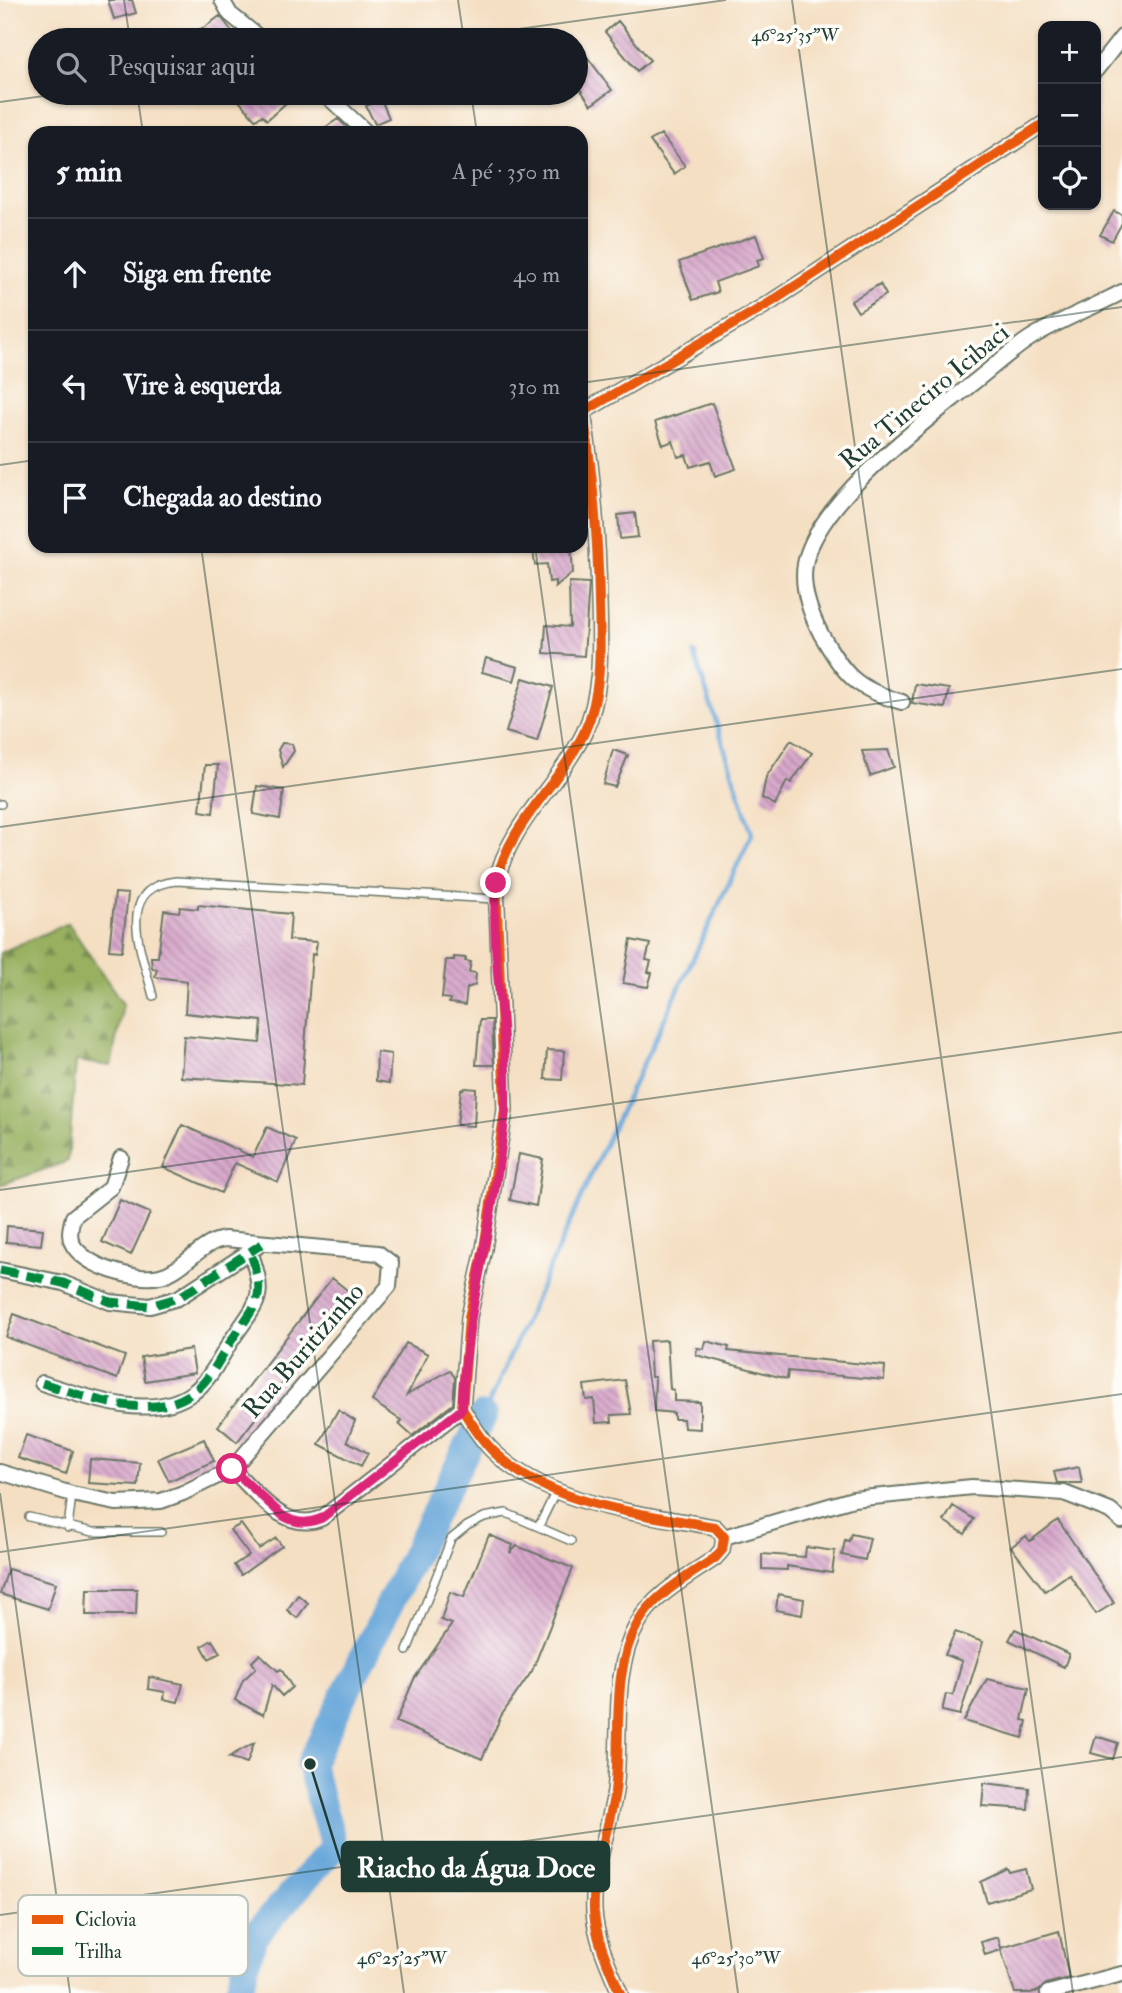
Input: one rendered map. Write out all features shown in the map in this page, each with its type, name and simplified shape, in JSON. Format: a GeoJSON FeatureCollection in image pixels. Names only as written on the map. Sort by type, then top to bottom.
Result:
{"type":"FeatureCollection","features":[{"type":"Feature","properties":{"kind":"street"},"geometry":{"type":"LineString","coordinates":[[223,0],[230,14],[247,28]]}},
{"type":"Feature","properties":{"kind":"street"},"geometry":{"type":"LineString","coordinates":[[1101,64],[1122,37]]}},
{"type":"Feature","properties":{"kind":"street"},"geometry":{"type":"LineString","coordinates":[[337,105],[360,126]]}},
{"type":"Feature","properties":{"kind":"street"},"geometry":{"type":"LineString","coordinates":[[588,406],[771,302],[1038,127]]}},
{"type":"Feature","properties":{"kind":"street","name":"Rua Tineciro Icibaci"},"geometry":{"type":"LineString","coordinates":[[902,702],[872,693],[853,681],[817,626],[804,588],[807,554],[815,537],[844,498],[887,455],[1009,355],[1052,326],[1122,292]]}},
{"type":"Feature","properties":{"kind":"street"},"geometry":{"type":"LineString","coordinates":[[588,451],[598,521],[600,669],[596,695],[583,734],[507,847],[495,899],[505,1110],[484,1249],[469,1317],[462,1409],[496,1454],[556,1491],[607,1506],[715,1527],[723,1537],[722,1550],[715,1558],[649,1608],[627,1644],[622,1671],[615,1788],[600,1854],[594,1911],[601,1948],[620,1993]]}},
{"type":"Feature","properties":{"kind":"street"},"geometry":{"type":"LineString","coordinates":[[121,1158],[111,1187],[74,1217],[70,1227],[72,1243],[84,1255],[118,1273],[147,1279],[172,1272],[215,1240],[256,1247]]}},
{"type":"Feature","properties":{"kind":"street"},"geometry":{"type":"LineString","coordinates":[[0,1270],[62,1283],[110,1302],[150,1306],[178,1298],[256,1247]]}},
{"type":"Feature","properties":{"kind":"street"},"geometry":{"type":"LineString","coordinates":[[41,1383],[123,1406],[173,1402],[191,1394],[205,1380],[258,1300],[261,1282],[256,1247]]}},
{"type":"Feature","properties":{"kind":"street","name":"Rua Buritizinho"},"geometry":{"type":"LineString","coordinates":[[0,1472],[72,1494],[116,1503],[161,1501],[232,1469],[382,1296],[392,1277],[391,1263],[384,1256],[369,1251],[256,1247]]}},
{"type":"Feature","properties":{"kind":"street"},"geometry":{"type":"LineString","coordinates":[[232,1469],[283,1516],[293,1522],[312,1522],[322,1518],[462,1409]]}},
{"type":"Feature","properties":{"kind":"street"},"geometry":{"type":"LineString","coordinates":[[723,1537],[853,1499],[972,1487],[1065,1493],[1110,1511],[1122,1521]]}},
{"type":"Feature","properties":{"kind":"street"},"geometry":{"type":"LineString","coordinates":[[1048,1993],[1122,1974]]}},
{"type":"Feature","properties":{"kind":"lane"},"geometry":{"type":"LineString","coordinates":[[153,996],[136,918],[141,897],[155,885],[176,881],[495,899]]}},
{"type":"Feature","properties":{"kind":"lane"},"geometry":{"type":"LineString","coordinates":[[539,1526],[556,1491]]}},
{"type":"Feature","properties":{"kind":"lane"},"geometry":{"type":"LineString","coordinates":[[68,1528],[72,1494]]}},
{"type":"Feature","properties":{"kind":"lane"},"geometry":{"type":"LineString","coordinates":[[407,1651],[451,1539],[484,1517],[506,1513],[571,1541]]}},
{"type":"Feature","properties":{"kind":"lane"},"geometry":{"type":"LineString","coordinates":[[29,1517],[68,1528],[123,1534],[161,1532]]}},
{"type":"Feature","properties":{"kind":"green space"},"geometry":{"type":"Polygon","coordinates":[[[68,923],[123,1004],[111,1066],[76,1061],[68,1161],[0,1185],[0,953],[68,923]]]}},
{"type":"Feature","properties":{"kind":"building"},"geometry":{"type":"Polygon","coordinates":[[[108,0],[132,0],[136,13],[114,19],[108,0]]]}},
{"type":"Feature","properties":{"kind":"building"},"geometry":{"type":"Polygon","coordinates":[[[220,16],[230,28],[203,28],[220,16]]]}},
{"type":"Feature","properties":{"kind":"building"},"geometry":{"type":"Polygon","coordinates":[[[618,21],[650,60],[637,71],[605,32],[618,21]]]}},
{"type":"Feature","properties":{"kind":"building"},"geometry":{"type":"Polygon","coordinates":[[[588,58],[612,90],[591,105],[588,101],[588,58]]]}},
{"type":"Feature","properties":{"kind":"building"},"geometry":{"type":"Polygon","coordinates":[[[243,105],[284,105],[267,120],[262,115],[256,120],[243,105]]]}},
{"type":"Feature","properties":{"kind":"building"},"geometry":{"type":"Polygon","coordinates":[[[384,105],[389,118],[375,124],[366,106],[384,105]]]}},
{"type":"Feature","properties":{"kind":"building"},"geometry":{"type":"Polygon","coordinates":[[[338,119],[346,126],[328,126],[338,119]]]}},
{"type":"Feature","properties":{"kind":"building"},"geometry":{"type":"Polygon","coordinates":[[[661,134],[685,166],[674,174],[650,141],[661,134]]]}},
{"type":"Feature","properties":{"kind":"building"},"geometry":{"type":"Polygon","coordinates":[[[1114,211],[1122,215],[1122,223],[1112,241],[1100,235],[1114,211]]]}},
{"type":"Feature","properties":{"kind":"building"},"geometry":{"type":"Polygon","coordinates":[[[756,235],[764,258],[757,260],[759,266],[715,282],[718,292],[693,300],[679,262],[756,235]]]}},
{"type":"Feature","properties":{"kind":"building"},"geometry":{"type":"Polygon","coordinates":[[[880,284],[886,295],[858,312],[851,301],[880,284]]]}},
{"type":"Feature","properties":{"kind":"building"},"geometry":{"type":"Polygon","coordinates":[[[712,403],[736,469],[715,476],[710,461],[690,467],[686,455],[678,457],[673,441],[663,445],[655,422],[712,403]]]}},
{"type":"Feature","properties":{"kind":"building"},"geometry":{"type":"Polygon","coordinates":[[[635,513],[638,537],[620,539],[618,515],[635,513]]]}},
{"type":"Feature","properties":{"kind":"building"},"geometry":{"type":"Polygon","coordinates":[[[534,553],[572,553],[573,572],[555,587],[555,581],[549,582],[547,564],[535,565],[534,553]]]}},
{"type":"Feature","properties":{"kind":"building"},"geometry":{"type":"Polygon","coordinates":[[[569,582],[589,583],[584,656],[544,653],[546,625],[570,627],[569,582]]]}},
{"type":"Feature","properties":{"kind":"building"},"geometry":{"type":"Polygon","coordinates":[[[486,658],[518,667],[514,681],[482,672],[486,658]]]}},
{"type":"Feature","properties":{"kind":"building"},"geometry":{"type":"Polygon","coordinates":[[[523,678],[553,687],[537,741],[506,732],[523,678]]]}},
{"type":"Feature","properties":{"kind":"building"},"geometry":{"type":"Polygon","coordinates":[[[915,684],[949,689],[945,708],[912,703],[915,684]]]}},
{"type":"Feature","properties":{"kind":"building"},"geometry":{"type":"Polygon","coordinates":[[[791,740],[812,753],[791,783],[787,781],[775,805],[762,798],[766,777],[791,740]]]}},
{"type":"Feature","properties":{"kind":"building"},"geometry":{"type":"Polygon","coordinates":[[[282,743],[292,744],[294,751],[283,767],[278,750],[282,743]]]}},
{"type":"Feature","properties":{"kind":"building"},"geometry":{"type":"Polygon","coordinates":[[[613,750],[628,755],[615,787],[603,784],[613,750]]]}},
{"type":"Feature","properties":{"kind":"building"},"geometry":{"type":"Polygon","coordinates":[[[888,750],[894,767],[870,776],[862,751],[888,750]]]}},
{"type":"Feature","properties":{"kind":"building"},"geometry":{"type":"Polygon","coordinates":[[[205,765],[218,765],[213,813],[200,811],[205,765]]]}},
{"type":"Feature","properties":{"kind":"building"},"geometry":{"type":"Polygon","coordinates":[[[257,786],[284,790],[280,819],[253,814],[257,786]]]}},
{"type":"Feature","properties":{"kind":"building"},"geometry":{"type":"Polygon","coordinates":[[[115,893],[128,894],[122,951],[109,950],[115,893]]]}},
{"type":"Feature","properties":{"kind":"building"},"geometry":{"type":"Polygon","coordinates":[[[198,905],[291,914],[289,940],[317,942],[315,955],[312,954],[302,1085],[181,1077],[184,1036],[260,1043],[262,1021],[185,1013],[187,981],[155,977],[157,969],[152,968],[151,957],[158,957],[164,910],[179,912],[180,907],[198,909],[198,905]]]}},
{"type":"Feature","properties":{"kind":"building"},"geometry":{"type":"Polygon","coordinates":[[[631,940],[650,944],[646,960],[651,961],[648,972],[652,973],[648,987],[623,983],[631,940]]]}},
{"type":"Feature","properties":{"kind":"building"},"geometry":{"type":"Polygon","coordinates":[[[454,957],[466,958],[465,961],[471,962],[469,972],[476,973],[475,985],[467,988],[465,1005],[449,1003],[450,999],[442,998],[446,960],[454,960],[454,957]]]}},
{"type":"Feature","properties":{"kind":"building"},"geometry":{"type":"Polygon","coordinates":[[[480,1020],[492,1020],[494,1065],[476,1065],[480,1020]]]}},
{"type":"Feature","properties":{"kind":"building"},"geometry":{"type":"Polygon","coordinates":[[[547,1050],[564,1051],[562,1080],[545,1079],[547,1050]]]}},
{"type":"Feature","properties":{"kind":"building"},"geometry":{"type":"Polygon","coordinates":[[[377,1052],[391,1054],[389,1083],[376,1081],[377,1052]]]}},
{"type":"Feature","properties":{"kind":"building"},"geometry":{"type":"Polygon","coordinates":[[[476,1089],[474,1126],[457,1125],[461,1090],[476,1089]]]}},
{"type":"Feature","properties":{"kind":"building"},"geometry":{"type":"Polygon","coordinates":[[[182,1125],[253,1157],[267,1127],[296,1140],[278,1182],[235,1163],[221,1193],[163,1167],[182,1125]]]}},
{"type":"Feature","properties":{"kind":"building"},"geometry":{"type":"Polygon","coordinates":[[[519,1154],[543,1159],[536,1206],[510,1200],[519,1154]]]}},
{"type":"Feature","properties":{"kind":"building"},"geometry":{"type":"Polygon","coordinates":[[[120,1200],[150,1213],[131,1255],[102,1242],[120,1200]]]}},
{"type":"Feature","properties":{"kind":"building"},"geometry":{"type":"Polygon","coordinates":[[[7,1226],[43,1229],[41,1245],[6,1242],[7,1226]]]}},
{"type":"Feature","properties":{"kind":"building"},"geometry":{"type":"Polygon","coordinates":[[[332,1278],[352,1294],[237,1442],[218,1426],[332,1278]]]}},
{"type":"Feature","properties":{"kind":"building"},"geometry":{"type":"Polygon","coordinates":[[[14,1314],[125,1356],[117,1379],[6,1337],[14,1314]]]}},
{"type":"Feature","properties":{"kind":"building"},"geometry":{"type":"Polygon","coordinates":[[[667,1340],[670,1389],[674,1390],[674,1401],[700,1402],[700,1429],[684,1428],[683,1419],[674,1419],[674,1413],[654,1411],[655,1377],[651,1377],[649,1341],[667,1340]]]}},
{"type":"Feature","properties":{"kind":"building"},"geometry":{"type":"Polygon","coordinates":[[[706,1341],[729,1347],[728,1351],[885,1366],[884,1380],[788,1371],[787,1379],[696,1355],[697,1348],[704,1349],[706,1341]]]}},
{"type":"Feature","properties":{"kind":"building"},"geometry":{"type":"Polygon","coordinates":[[[406,1343],[428,1354],[407,1395],[450,1370],[455,1378],[453,1404],[412,1436],[399,1424],[402,1421],[372,1401],[406,1343]]]}},
{"type":"Feature","properties":{"kind":"building"},"geometry":{"type":"Polygon","coordinates":[[[191,1349],[195,1373],[145,1381],[141,1357],[191,1349]]]}},
{"type":"Feature","properties":{"kind":"building"},"geometry":{"type":"Polygon","coordinates":[[[625,1380],[631,1414],[611,1415],[612,1422],[596,1423],[594,1399],[586,1400],[584,1385],[625,1380]]]}},
{"type":"Feature","properties":{"kind":"building"},"geometry":{"type":"Polygon","coordinates":[[[338,1410],[355,1421],[347,1441],[368,1453],[361,1466],[319,1444],[338,1410]]]}},
{"type":"Feature","properties":{"kind":"building"},"geometry":{"type":"Polygon","coordinates":[[[26,1435],[73,1451],[66,1474],[18,1458],[26,1435]]]}},
{"type":"Feature","properties":{"kind":"building"},"geometry":{"type":"Polygon","coordinates":[[[204,1439],[214,1461],[169,1481],[158,1459],[204,1439]]]}},
{"type":"Feature","properties":{"kind":"building"},"geometry":{"type":"Polygon","coordinates":[[[90,1459],[140,1463],[138,1486],[88,1483],[90,1459]]]}},
{"type":"Feature","properties":{"kind":"building"},"geometry":{"type":"Polygon","coordinates":[[[1079,1467],[1082,1483],[1057,1483],[1054,1472],[1079,1467]]]}},
{"type":"Feature","properties":{"kind":"building"},"geometry":{"type":"Polygon","coordinates":[[[953,1506],[974,1519],[965,1534],[944,1521],[953,1506]]]}},
{"type":"Feature","properties":{"kind":"building"},"geometry":{"type":"Polygon","coordinates":[[[1058,1520],[1114,1603],[1096,1614],[1069,1574],[1045,1591],[1011,1547],[1026,1536],[1030,1541],[1058,1520]]]}},
{"type":"Feature","properties":{"kind":"building"},"geometry":{"type":"Polygon","coordinates":[[[241,1524],[259,1549],[276,1538],[282,1546],[241,1575],[234,1565],[249,1555],[230,1530],[241,1524]]]}},
{"type":"Feature","properties":{"kind":"building"},"geometry":{"type":"Polygon","coordinates":[[[851,1534],[870,1538],[865,1560],[842,1555],[845,1540],[849,1541],[851,1534]]]}},
{"type":"Feature","properties":{"kind":"building"},"geometry":{"type":"Polygon","coordinates":[[[489,1535],[513,1545],[510,1553],[517,1546],[573,1568],[532,1671],[501,1716],[482,1759],[396,1722],[414,1679],[452,1624],[441,1620],[450,1592],[464,1597],[489,1535]]]}},
{"type":"Feature","properties":{"kind":"building"},"geometry":{"type":"Polygon","coordinates":[[[806,1547],[835,1551],[832,1573],[787,1566],[787,1570],[762,1569],[762,1554],[805,1557],[806,1547]]]}},
{"type":"Feature","properties":{"kind":"building"},"geometry":{"type":"Polygon","coordinates":[[[8,1569],[56,1583],[48,1609],[0,1594],[8,1569]]]}},
{"type":"Feature","properties":{"kind":"building"},"geometry":{"type":"Polygon","coordinates":[[[87,1589],[137,1589],[136,1615],[86,1615],[87,1589]]]}},
{"type":"Feature","properties":{"kind":"building"},"geometry":{"type":"Polygon","coordinates":[[[778,1594],[804,1599],[802,1615],[776,1610],[778,1594]]]}},
{"type":"Feature","properties":{"kind":"building"},"geometry":{"type":"Polygon","coordinates":[[[298,1595],[308,1603],[297,1618],[287,1610],[298,1595]]]}},
{"type":"Feature","properties":{"kind":"building"},"geometry":{"type":"Polygon","coordinates":[[[1015,1629],[1069,1654],[1064,1667],[1009,1640],[1015,1629]]]}},
{"type":"Feature","properties":{"kind":"building"},"geometry":{"type":"Polygon","coordinates":[[[955,1632],[983,1642],[960,1715],[942,1711],[946,1694],[953,1695],[962,1661],[945,1655],[955,1632]]]}},
{"type":"Feature","properties":{"kind":"building"},"geometry":{"type":"Polygon","coordinates":[[[212,1640],[220,1653],[209,1659],[202,1646],[212,1640]]]}},
{"type":"Feature","properties":{"kind":"building"},"geometry":{"type":"Polygon","coordinates":[[[260,1654],[278,1671],[281,1669],[292,1687],[282,1696],[272,1685],[263,1715],[235,1700],[243,1680],[256,1668],[252,1662],[260,1654]]]}},
{"type":"Feature","properties":{"kind":"building"},"geometry":{"type":"Polygon","coordinates":[[[149,1677],[183,1684],[178,1702],[164,1699],[165,1692],[148,1689],[149,1677]]]}},
{"type":"Feature","properties":{"kind":"building"},"geometry":{"type":"Polygon","coordinates":[[[987,1679],[1029,1688],[1022,1720],[1027,1721],[1023,1738],[964,1721],[987,1679]]]}},
{"type":"Feature","properties":{"kind":"building"},"geometry":{"type":"Polygon","coordinates":[[[1096,1736],[1118,1743],[1113,1759],[1091,1753],[1096,1736]]]}},
{"type":"Feature","properties":{"kind":"building"},"geometry":{"type":"Polygon","coordinates":[[[254,1743],[247,1763],[229,1757],[254,1743]]]}},
{"type":"Feature","properties":{"kind":"building"},"geometry":{"type":"Polygon","coordinates":[[[984,1783],[1029,1788],[1028,1809],[982,1806],[984,1783]]]}},
{"type":"Feature","properties":{"kind":"building"},"geometry":{"type":"Polygon","coordinates":[[[1008,1869],[1010,1873],[1026,1869],[1031,1889],[987,1902],[981,1882],[1008,1869]]]}},
{"type":"Feature","properties":{"kind":"building"},"geometry":{"type":"Polygon","coordinates":[[[1059,1931],[1069,1978],[1046,1984],[1039,1991],[1030,1993],[1015,1993],[1001,1950],[985,1955],[981,1942],[998,1937],[1001,1948],[1059,1931]]]}},
{"type":"Feature","properties":{"kind":"waterway"},"geometry":{"type":"LineString","coordinates":[[483,1416],[601,1153],[752,834],[694,653]]}},
{"type":"Feature","properties":{"kind":"waterway"},"geometry":{"type":"LineString","coordinates":[[248,1957],[254,1936],[334,1847],[310,1764],[483,1416]]}},
{"type":"Feature","properties":{"kind":"waterway"},"geometry":{"type":"LineString","coordinates":[[238,1993],[243,1976]]}},
{"type":"Feature","properties":{"kind":"marked path"},"geometry":{"type":"LineString","coordinates":[[0,1270],[63,1283],[110,1302],[150,1306],[178,1298],[262,1244]]}},
{"type":"Feature","properties":{"kind":"marked path"},"geometry":{"type":"LineString","coordinates":[[42,1383],[97,1400],[137,1406],[175,1402],[192,1393],[210,1375],[258,1298],[258,1279],[250,1251]]}},
{"type":"Feature","properties":{"kind":"cycle path"},"geometry":{"type":"LineString","coordinates":[[588,409],[771,302],[1038,127]]}},
{"type":"Feature","properties":{"kind":"cycle path"},"geometry":{"type":"LineString","coordinates":[[588,451],[597,554],[600,635],[597,686],[584,733],[523,823],[502,862],[496,883],[505,1110],[484,1249],[469,1317],[462,1409],[494,1452],[543,1485],[598,1505],[715,1527],[724,1537],[722,1550],[715,1558],[673,1586],[645,1613],[629,1642],[624,1662],[620,1683],[615,1791],[594,1896],[597,1933],[620,1993]]}},
{"type":"Feature","properties":{"kind":"place","name":"Riacho da Água Doce"},"geometry":{"type":"Point","coordinates":[310,1764]}},
{"type":"Feature","properties":{"kind":"route"},"geometry":{"type":"LineString","coordinates":[[232,1469],[283,1516],[302,1524],[312,1522],[322,1518],[462,1409],[469,1317],[484,1249],[505,1110],[496,883]]}}]}
